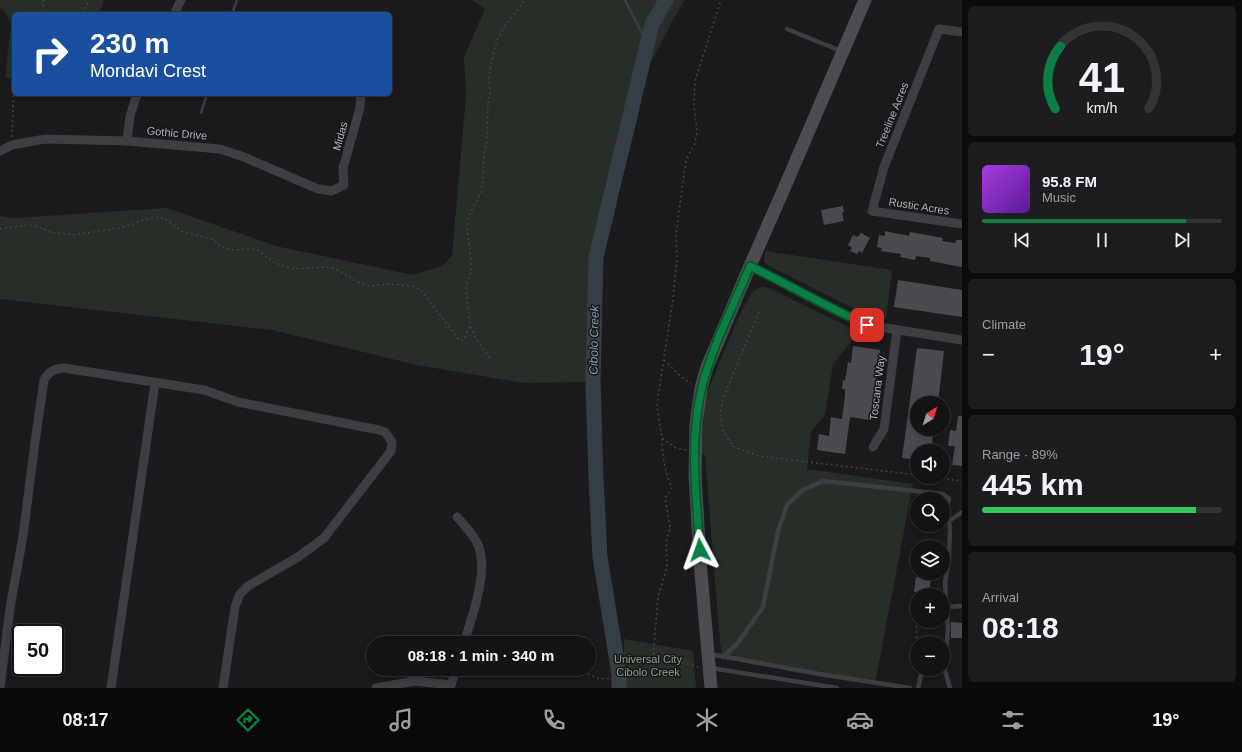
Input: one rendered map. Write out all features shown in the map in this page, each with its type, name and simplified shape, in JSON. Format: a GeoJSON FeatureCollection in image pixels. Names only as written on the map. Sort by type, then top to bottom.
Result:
{"type":"FeatureCollection","features":[{"type":"Feature","properties":{"kind":"main road"},"geometry":{"type":"LineString","coordinates":[[711,688],[700,561],[694,452],[701,388],[707,367],[865,0]]}},
{"type":"Feature","properties":{"kind":"street"},"geometry":{"type":"LineString","coordinates":[[175,12],[181,0]]}},
{"type":"Feature","properties":{"kind":"street","name":"Treeline Acres"},"geometry":{"type":"LineString","coordinates":[[872,210],[884,167],[939,29],[962,32]]}},
{"type":"Feature","properties":{"kind":"street"},"geometry":{"type":"LineString","coordinates":[[127,141],[130,116],[136,96]]}},
{"type":"Feature","properties":{"kind":"street","name":"Midas"},"geometry":{"type":"LineString","coordinates":[[344,185],[343,168],[360,108],[361,96]]}},
{"type":"Feature","properties":{"kind":"street","name":"Gothic Drive"},"geometry":{"type":"LineString","coordinates":[[0,151],[12,145],[45,139],[127,141],[220,149],[244,157],[318,189],[332,191],[344,185]]}},
{"type":"Feature","properties":{"kind":"street","name":"Rustic Acres"},"geometry":{"type":"LineString","coordinates":[[872,210],[962,224]]}},
{"type":"Feature","properties":{"kind":"street"},"geometry":{"type":"LineString","coordinates":[[750,266],[836,311],[867,325],[962,340]]}},
{"type":"Feature","properties":{"kind":"street","name":"Toscana Way"},"geometry":{"type":"LineString","coordinates":[[873,447],[884,429],[897,330]]}},
{"type":"Feature","properties":{"kind":"street"},"geometry":{"type":"LineString","coordinates":[[0,688],[10,608],[23,536],[34,442],[44,380],[48,373],[56,368],[64,368],[204,390],[238,402],[379,430],[385,432],[396,441],[391,451],[324,538],[298,557],[248,586],[240,594],[235,607],[223,688]]}},
{"type":"Feature","properties":{"kind":"street"},"geometry":{"type":"LineString","coordinates":[[111,688],[155,383]]}},
{"type":"Feature","properties":{"kind":"street"},"geometry":{"type":"LineString","coordinates":[[457,517],[467,528],[478,547],[482,572],[475,608],[466,636]]}},
{"type":"Feature","properties":{"kind":"street"},"geometry":{"type":"LineString","coordinates":[[376,688],[414,681],[451,685],[454,676]]}},
{"type":"Feature","properties":{"kind":"lane"},"geometry":{"type":"LineString","coordinates":[[787,29],[843,51]]}},
{"type":"Feature","properties":{"kind":"lane"},"geometry":{"type":"LineString","coordinates":[[724,657],[737,644],[763,608],[778,531],[787,505],[803,490],[823,481],[925,492]]}},
{"type":"Feature","properties":{"kind":"lane"},"geometry":{"type":"LineString","coordinates":[[950,520],[962,512]]}},
{"type":"Feature","properties":{"kind":"lane"},"geometry":{"type":"LineString","coordinates":[[945,588],[949,560],[949,532]]}},
{"type":"Feature","properties":{"kind":"lane"},"geometry":{"type":"LineString","coordinates":[[950,607],[962,606]]}},
{"type":"Feature","properties":{"kind":"lane"},"geometry":{"type":"LineString","coordinates":[[948,628],[945,672],[950,688]]}},
{"type":"Feature","properties":{"kind":"lane"},"geometry":{"type":"LineString","coordinates":[[708,654],[910,688]]}},
{"type":"Feature","properties":{"kind":"lane"},"geometry":{"type":"LineString","coordinates":[[710,668],[837,688]]}},
{"type":"Feature","properties":{"kind":"lane"},"geometry":{"type":"LineString","coordinates":[[918,688],[921,676]]}},
{"type":"Feature","properties":{"kind":"path"},"geometry":{"type":"LineString","coordinates":[[43,0],[43,12]]}},
{"type":"Feature","properties":{"kind":"path"},"geometry":{"type":"LineString","coordinates":[[84,12],[89,0]]}},
{"type":"Feature","properties":{"kind":"path"},"geometry":{"type":"LineString","coordinates":[[490,358],[478,342],[470,324],[466,288],[471,272],[470,242],[467,229],[469,216],[482,190],[484,154],[487,141],[491,63],[497,40],[503,28],[525,0]]}},
{"type":"Feature","properties":{"kind":"path"},"geometry":{"type":"LineString","coordinates":[[592,676],[600,680],[613,678],[637,661],[649,665],[653,659],[658,597],[667,567],[666,542],[670,527],[665,498],[672,488],[662,458],[662,438],[658,406],[673,299],[677,258],[676,234],[686,160],[695,143],[697,131],[694,105],[695,81],[720,0]]}},
{"type":"Feature","properties":{"kind":"path"},"geometry":{"type":"LineString","coordinates":[[12,145],[11,130],[13,96]]}},
{"type":"Feature","properties":{"kind":"path"},"geometry":{"type":"LineString","coordinates":[[0,229],[29,225],[37,226],[50,232],[73,235],[120,228],[154,218],[164,218],[183,232],[214,240],[222,247],[232,250],[258,250],[275,263],[293,269],[334,268],[358,282],[370,286],[390,284],[411,286],[420,289],[460,341],[465,338],[470,324]]}},
{"type":"Feature","properties":{"kind":"path"},"geometry":{"type":"LineString","coordinates":[[759,312],[723,399],[720,415],[723,431],[733,446],[758,456],[910,474]]}},
{"type":"Feature","properties":{"kind":"path"},"geometry":{"type":"LineString","coordinates":[[664,360],[677,371],[682,378],[701,388]]}},
{"type":"Feature","properties":{"kind":"path"},"geometry":{"type":"LineString","coordinates":[[662,438],[676,448],[694,452]]}},
{"type":"Feature","properties":{"kind":"path"},"geometry":{"type":"LineString","coordinates":[[950,479],[962,481]]}},
{"type":"Feature","properties":{"kind":"path"},"geometry":{"type":"LineString","coordinates":[[653,659],[670,658],[697,667],[710,668]]}},
{"type":"Feature","properties":{"kind":"green space"},"geometry":{"type":"Polygon","coordinates":[[[0,0],[104,0],[100,12],[12,12],[12,79],[5,77],[11,24],[4,10],[0,8],[0,0]]]}},
{"type":"Feature","properties":{"kind":"green space"},"geometry":{"type":"Polygon","coordinates":[[[472,0],[684,0],[629,103],[605,189],[592,267],[589,350],[592,382],[524,383],[417,365],[272,330],[0,299],[0,216],[14,218],[167,208],[276,246],[413,275],[442,266],[452,256],[466,96],[464,57],[485,9],[472,0]]]}},
{"type":"Feature","properties":{"kind":"green space"},"geometry":{"type":"Polygon","coordinates":[[[765,251],[892,270],[886,318],[865,314],[771,267],[764,262],[765,251]]]}},
{"type":"Feature","properties":{"kind":"green space"},"geometry":{"type":"Polygon","coordinates":[[[762,286],[771,289],[859,332],[833,364],[825,415],[811,432],[807,469],[913,484],[911,492],[910,492],[910,500],[875,683],[723,657],[720,643],[705,455],[701,454],[705,397],[739,316],[752,292],[762,286]]]}},
{"type":"Feature","properties":{"kind":"green space","name":"Universal City Cibolo Creek"},"geometry":{"type":"Polygon","coordinates":[[[624,639],[693,651],[696,688],[623,688],[624,639]]]}},
{"type":"Feature","properties":{"kind":"building"},"geometry":{"type":"Polygon","coordinates":[[[843,206],[844,212],[842,213],[844,221],[824,225],[821,210],[843,206]]]}},
{"type":"Feature","properties":{"kind":"building"},"geometry":{"type":"Polygon","coordinates":[[[885,231],[909,236],[910,232],[943,238],[942,241],[956,243],[956,240],[962,240],[962,267],[930,261],[930,258],[916,256],[915,260],[900,257],[901,254],[881,251],[882,248],[877,247],[879,235],[885,236],[885,231]]]}},
{"type":"Feature","properties":{"kind":"building"},"geometry":{"type":"Polygon","coordinates":[[[861,233],[870,238],[862,253],[859,251],[857,254],[850,251],[852,248],[848,245],[853,235],[858,237],[861,233]]]}},
{"type":"Feature","properties":{"kind":"building"},"geometry":{"type":"Polygon","coordinates":[[[898,280],[962,290],[962,317],[894,307],[898,280]]]}},
{"type":"Feature","properties":{"kind":"building"},"geometry":{"type":"Polygon","coordinates":[[[853,346],[880,350],[870,420],[850,417],[845,454],[817,450],[819,434],[829,436],[831,417],[842,419],[845,396],[845,389],[842,389],[843,380],[845,381],[848,362],[851,363],[853,346]]]}},
{"type":"Feature","properties":{"kind":"building"},"geometry":{"type":"Polygon","coordinates":[[[917,348],[944,351],[939,396],[910,396],[917,348]]]}},
{"type":"Feature","properties":{"kind":"building"},"geometry":{"type":"Polygon","coordinates":[[[910,399],[910,436],[933,436],[932,444],[910,444],[910,459],[902,458],[910,399]]]}},
{"type":"Feature","properties":{"kind":"building"},"geometry":{"type":"Polygon","coordinates":[[[958,416],[962,416],[962,466],[952,465],[955,446],[950,446],[950,444],[948,444],[950,430],[956,431],[958,416]]]}},
{"type":"Feature","properties":{"kind":"building"},"geometry":{"type":"Polygon","coordinates":[[[916,580],[931,580],[930,588],[915,588],[916,580]]]}},
{"type":"Feature","properties":{"kind":"building"},"geometry":{"type":"Polygon","coordinates":[[[951,622],[962,623],[962,638],[951,638],[951,622]]]}},
{"type":"Feature","properties":{"kind":"waterway"},"geometry":{"type":"LineString","coordinates":[[233,12],[237,0]]}},
{"type":"Feature","properties":{"kind":"waterway"},"geometry":{"type":"LineString","coordinates":[[625,0],[648,45]]}},
{"type":"Feature","properties":{"kind":"waterway","name":"Cibolo Creek"},"geometry":{"type":"LineString","coordinates":[[619,688],[619,674],[600,557],[593,380],[596,257],[652,24],[666,0]]}},
{"type":"Feature","properties":{"kind":"waterway"},"geometry":{"type":"LineString","coordinates":[[201,113],[206,96]]}},
{"type":"Feature","properties":{"kind":"route"},"geometry":{"type":"LineString","coordinates":[[700,550],[694,452],[701,388],[707,367],[750,266],[836,311],[867,325]]}}]}
